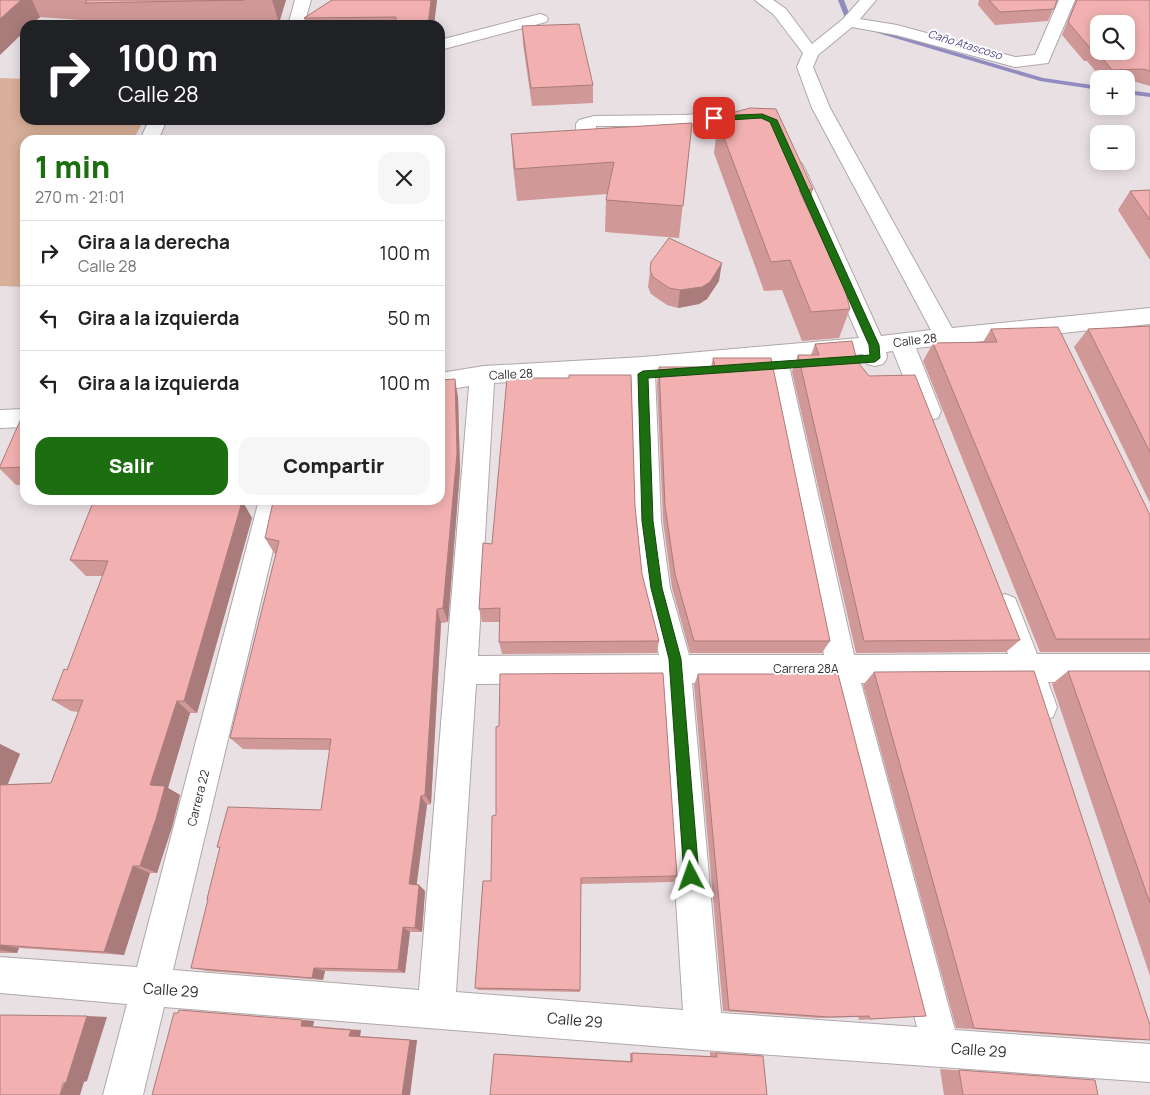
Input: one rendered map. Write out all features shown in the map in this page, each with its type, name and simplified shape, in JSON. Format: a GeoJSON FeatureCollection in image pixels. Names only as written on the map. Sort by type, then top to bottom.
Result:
{"type":"FeatureCollection","features":[{"type":"Feature","properties":{"kind":"street"},"geometry":{"type":"LineString","coordinates":[[297,20],[303,0]]}},
{"type":"Feature","properties":{"kind":"street"},"geometry":{"type":"LineString","coordinates":[[763,0],[780,12],[811,53]]}},
{"type":"Feature","properties":{"kind":"street"},"geometry":{"type":"LineString","coordinates":[[868,0],[849,22],[811,53],[805,67],[821,108],[945,336]]}},
{"type":"Feature","properties":{"kind":"street"},"geometry":{"type":"LineString","coordinates":[[849,22],[897,30],[1015,62],[1028,62],[1042,59],[1067,0]]}},
{"type":"Feature","properties":{"kind":"street"},"geometry":{"type":"LineString","coordinates":[[445,44],[540,19]]}},
{"type":"Feature","properties":{"kind":"street"},"geometry":{"type":"LineString","coordinates":[[682,120],[669,142],[586,146],[585,124],[594,120],[682,120],[762,116],[773,120]]}},
{"type":"Feature","properties":{"kind":"street"},"geometry":{"type":"LineString","coordinates":[[785,147],[889,350],[939,437]]}},
{"type":"Feature","properties":{"kind":"street","name":"Calle 28"},"geometry":{"type":"LineString","coordinates":[[889,350],[945,336],[1055,335],[1150,316]]}},
{"type":"Feature","properties":{"kind":"street","name":"Calle 28"},"geometry":{"type":"LineString","coordinates":[[445,382],[483,381],[776,360],[1150,327]]}},
{"type":"Feature","properties":{"kind":"street"},"geometry":{"type":"LineString","coordinates":[[776,360],[842,668],[940,1048]]}},
{"type":"Feature","properties":{"kind":"street"},"geometry":{"type":"LineString","coordinates":[[643,370],[648,521],[656,588],[675,659],[704,1031]]}},
{"type":"Feature","properties":{"kind":"street"},"geometry":{"type":"LineString","coordinates":[[436,1009],[483,381]]}},
{"type":"Feature","properties":{"kind":"street","name":"Calle 28"},"geometry":{"type":"LineString","coordinates":[[445,386],[483,381]]}},
{"type":"Feature","properties":{"kind":"street"},"geometry":{"type":"LineString","coordinates":[[0,419],[20,418]]}},
{"type":"Feature","properties":{"kind":"street","name":"Carrera 22"},"geometry":{"type":"LineString","coordinates":[[123,1095],[271,505]]}},
{"type":"Feature","properties":{"kind":"street"},"geometry":{"type":"LineString","coordinates":[[996,584],[1029,667],[1050,731]]}},
{"type":"Feature","properties":{"kind":"street","name":"Carrera 28A"},"geometry":{"type":"LineString","coordinates":[[462,670],[1150,668]]}},
{"type":"Feature","properties":{"kind":"street","name":"Calle 29"},"geometry":{"type":"LineString","coordinates":[[0,975],[704,1031],[1150,1063]]}},
{"type":"Feature","properties":{"kind":"shaded area"},"geometry":{"type":"Polygon","coordinates":[[[0,78],[20,79],[20,125],[141,125],[136,135],[20,135],[20,287],[0,286],[0,78]]]}},
{"type":"Feature","properties":{"kind":"building"},"geometry":{"type":"Polygon","coordinates":[[[0,0],[21,0],[0,19],[0,0]]]}},
{"type":"Feature","properties":{"kind":"building"},"geometry":{"type":"Polygon","coordinates":[[[87,0],[244,0],[85,3],[87,0]]]}},
{"type":"Feature","properties":{"kind":"building"},"geometry":{"type":"Polygon","coordinates":[[[332,0],[431,0],[429,20],[396,20],[396,17],[304,18],[332,0]]]}},
{"type":"Feature","properties":{"kind":"building"},"geometry":{"type":"Polygon","coordinates":[[[989,0],[1057,0],[1054,9],[1000,12],[989,0]]]}},
{"type":"Feature","properties":{"kind":"building"},"geometry":{"type":"Polygon","coordinates":[[[1077,0],[1150,0],[1150,71],[1143,69],[1112,70],[1104,60],[1135,60],[1135,15],[1090,15],[1090,48],[1068,22],[1077,0]]]}},
{"type":"Feature","properties":{"kind":"building"},"geometry":{"type":"Polygon","coordinates":[[[579,24],[593,85],[531,88],[522,26],[579,24]]]}},
{"type":"Feature","properties":{"kind":"building"},"geometry":{"type":"Polygon","coordinates":[[[750,108],[776,109],[813,189],[799,190],[845,289],[850,309],[811,312],[790,260],[771,262],[718,122],[722,122],[721,116],[750,108]]]}},
{"type":"Feature","properties":{"kind":"building"},"geometry":{"type":"Polygon","coordinates":[[[692,123],[683,206],[606,200],[614,162],[515,169],[511,134],[692,123]]]}},
{"type":"Feature","properties":{"kind":"building"},"geometry":{"type":"Polygon","coordinates":[[[1150,190],[1150,220],[1130,191],[1150,190]]]}},
{"type":"Feature","properties":{"kind":"building"},"geometry":{"type":"Polygon","coordinates":[[[669,238],[722,263],[710,282],[702,287],[680,290],[669,288],[653,277],[650,270],[651,262],[669,238]]]}},
{"type":"Feature","properties":{"kind":"building"},"geometry":{"type":"Polygon","coordinates":[[[1150,326],[1150,452],[1088,329],[1150,326]]]}},
{"type":"Feature","properties":{"kind":"building"},"geometry":{"type":"Polygon","coordinates":[[[1058,327],[1150,515],[1150,639],[1056,639],[933,343],[997,342],[991,329],[1058,327]]]}},
{"type":"Feature","properties":{"kind":"building"},"geometry":{"type":"Polygon","coordinates":[[[852,341],[857,361],[869,376],[915,375],[1020,640],[864,641],[798,355],[819,355],[815,344],[852,341]]]}},
{"type":"Feature","properties":{"kind":"building"},"geometry":{"type":"Polygon","coordinates":[[[713,358],[771,358],[830,641],[694,641],[675,574],[665,506],[659,367],[715,367],[713,358]]]}},
{"type":"Feature","properties":{"kind":"building"},"geometry":{"type":"Polygon","coordinates":[[[569,375],[631,375],[635,506],[642,574],[659,641],[499,642],[500,608],[479,609],[483,543],[492,544],[507,378],[569,378],[569,375]]]}},
{"type":"Feature","properties":{"kind":"building"},"geometry":{"type":"Polygon","coordinates":[[[455,379],[457,453],[443,608],[437,609],[425,795],[421,796],[409,884],[419,885],[415,928],[403,927],[398,970],[314,968],[312,978],[191,968],[220,847],[217,847],[228,807],[321,810],[331,739],[230,738],[279,541],[265,538],[272,505],[445,505],[445,380],[455,379]]]}},
{"type":"Feature","properties":{"kind":"building"},"geometry":{"type":"Polygon","coordinates":[[[20,421],[20,467],[0,468],[20,421]]]}},
{"type":"Feature","properties":{"kind":"building"},"geometry":{"type":"Polygon","coordinates":[[[92,505],[241,505],[184,701],[177,701],[150,785],[165,786],[156,819],[140,866],[133,866],[104,952],[0,945],[0,785],[51,783],[83,700],[52,700],[64,669],[67,670],[108,561],[70,560],[92,505]]]}},
{"type":"Feature","properties":{"kind":"building"},"geometry":{"type":"Polygon","coordinates":[[[1034,671],[1150,1025],[1150,1040],[974,1028],[874,672],[1034,671]]]}},
{"type":"Feature","properties":{"kind":"building"},"geometry":{"type":"Polygon","coordinates":[[[1068,671],[1150,671],[1150,903],[1068,671]]]}},
{"type":"Feature","properties":{"kind":"building"},"geometry":{"type":"Polygon","coordinates":[[[663,673],[677,876],[581,878],[580,990],[475,988],[483,881],[491,881],[492,816],[496,815],[496,727],[499,726],[500,674],[663,673]]]}},
{"type":"Feature","properties":{"kind":"building"},"geometry":{"type":"Polygon","coordinates":[[[698,674],[838,674],[926,1016],[870,1019],[869,1016],[829,1017],[729,1010],[698,674]]]}},
{"type":"Feature","properties":{"kind":"building"},"geometry":{"type":"Polygon","coordinates":[[[179,1010],[302,1020],[301,1026],[351,1030],[349,1036],[410,1040],[402,1095],[152,1095],[174,1013],[178,1013],[179,1010]]]}},
{"type":"Feature","properties":{"kind":"building"},"geometry":{"type":"Polygon","coordinates":[[[0,1015],[87,1016],[66,1083],[63,1083],[60,1095],[0,1095],[0,1015]]]}},
{"type":"Feature","properties":{"kind":"building"},"geometry":{"type":"Polygon","coordinates":[[[632,1053],[717,1057],[716,1053],[763,1056],[767,1095],[490,1095],[494,1054],[632,1062],[632,1053]]]}},
{"type":"Feature","properties":{"kind":"building"},"geometry":{"type":"Polygon","coordinates":[[[959,1070],[1095,1080],[1098,1095],[963,1095],[959,1070]]]}},
{"type":"Feature","properties":{"kind":"waterway","name":"Caño Atascoso"},"geometry":{"type":"LineString","coordinates":[[841,0],[849,22],[854,24]]}},
{"type":"Feature","properties":{"kind":"waterway","name":"Caño Atascoso"},"geometry":{"type":"LineString","coordinates":[[870,29],[1042,80],[1090,87]]}},
{"type":"Feature","properties":{"kind":"waterway","name":"Caño Atascoso"},"geometry":{"type":"LineString","coordinates":[[1135,93],[1150,95]]}},
{"type":"Feature","properties":{"kind":"route"},"geometry":{"type":"LineString","coordinates":[[691,876],[675,659],[656,588],[648,521],[643,374],[875,358],[874,345],[773,120],[762,116],[714,118]]}}]}
